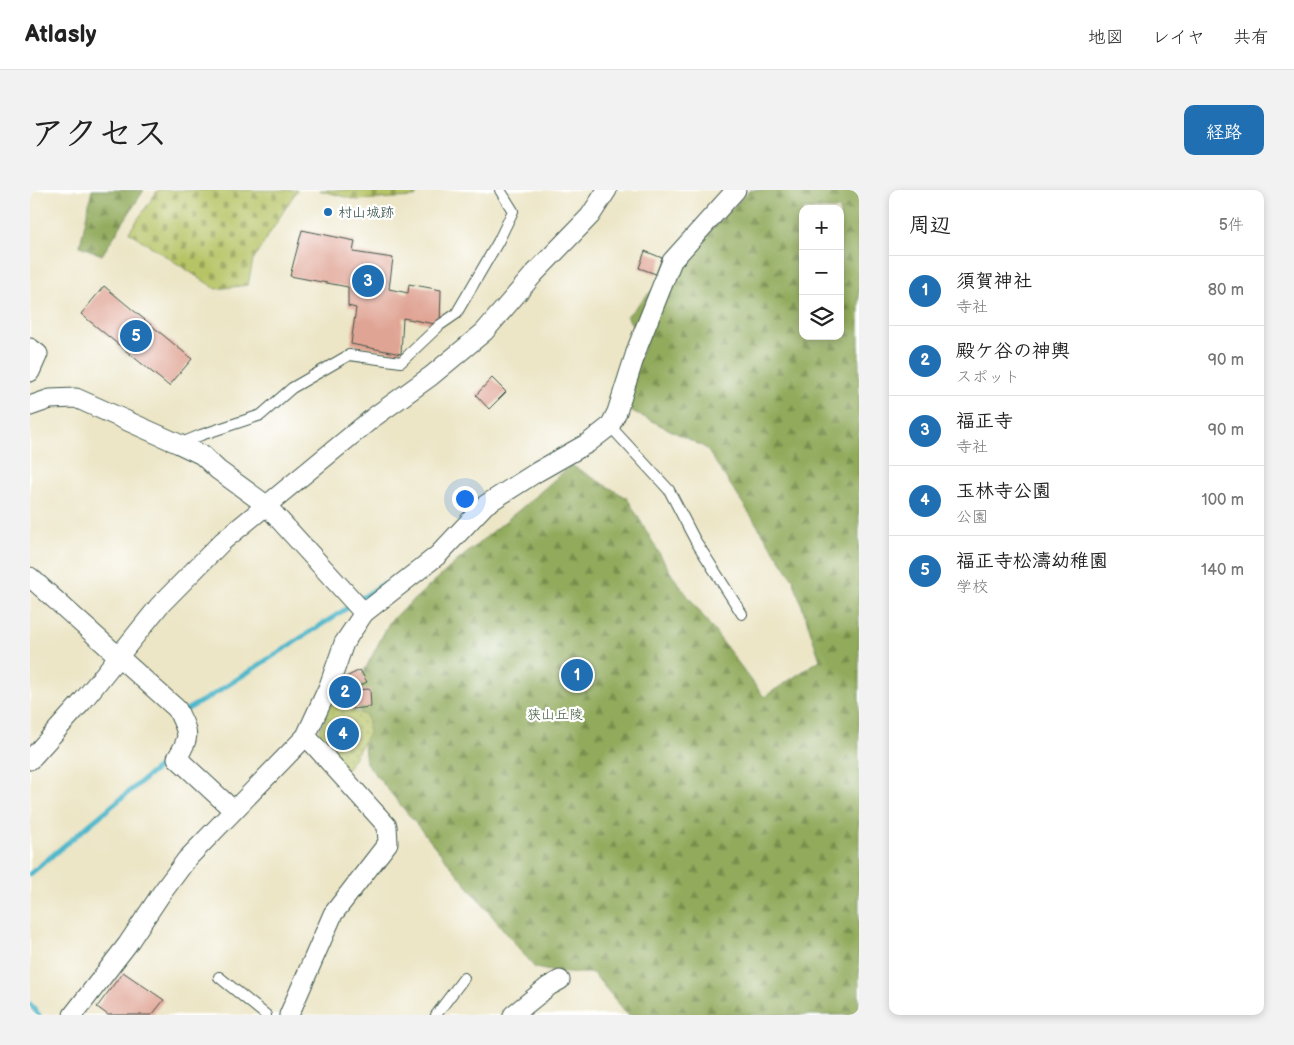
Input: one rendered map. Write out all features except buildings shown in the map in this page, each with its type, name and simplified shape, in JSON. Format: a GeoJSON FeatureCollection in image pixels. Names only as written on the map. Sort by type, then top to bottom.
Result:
{"type":"FeatureCollection","features":[{"type":"Feature","properties":{"kind":"street"},"geometry":{"type":"LineString","coordinates":[[30,760],[82,702],[166,599],[223,541],[374,417],[431,376],[484,332],[533,276],[590,216],[607,190]]}},
{"type":"Feature","properties":{"kind":"street"},"geometry":{"type":"LineString","coordinates":[[73,1015],[187,859],[306,736],[329,686],[344,643],[364,612],[438,555],[485,505],[588,443],[610,426],[617,412],[638,346],[672,261],[736,190]]}},
{"type":"Feature","properties":{"kind":"street"},"geometry":{"type":"LineString","coordinates":[[30,348],[38,354],[30,372]]}},
{"type":"Feature","properties":{"kind":"street"},"geometry":{"type":"LineString","coordinates":[[30,406],[50,399],[76,398],[202,455],[218,470],[266,505],[364,612]]}},
{"type":"Feature","properties":{"kind":"street"},"geometry":{"type":"LineString","coordinates":[[30,577],[177,710],[188,733],[184,747],[177,758],[233,810]]}},
{"type":"Feature","properties":{"kind":"street"},"geometry":{"type":"LineString","coordinates":[[289,1015],[333,914],[388,843],[387,826],[306,736]]}},
{"type":"Feature","properties":{"kind":"street"},"geometry":{"type":"LineString","coordinates":[[513,1015],[549,986],[560,980]]}},
{"type":"Feature","properties":{"kind":"lane"},"geometry":{"type":"LineString","coordinates":[[179,444],[261,415],[292,388],[349,355],[402,362],[440,325],[456,314],[498,242],[513,211],[500,190]]}},
{"type":"Feature","properties":{"kind":"lane"},"geometry":{"type":"LineString","coordinates":[[610,426],[668,490],[695,540],[742,614]]}},
{"type":"Feature","properties":{"kind":"lane"},"geometry":{"type":"LineString","coordinates":[[219,977],[266,1015]]}},
{"type":"Feature","properties":{"kind":"lane"},"geometry":{"type":"LineString","coordinates":[[436,1015],[464,978]]}},
{"type":"Feature","properties":{"kind":"green space"},"geometry":{"type":"Polygon","coordinates":[[[92,190],[144,190],[102,255],[80,246],[92,190]]]}},
{"type":"Feature","properties":{"kind":"green space"},"geometry":{"type":"Polygon","coordinates":[[[158,190],[297,190],[253,260],[248,285],[216,289],[129,232],[158,190]]]}},
{"type":"Feature","properties":{"kind":"green space"},"geometry":{"type":"Polygon","coordinates":[[[319,190],[419,190],[415,197],[357,200],[319,190]]]}},
{"type":"Feature","properties":{"kind":"green space","name":"狭山丘陵"},"geometry":{"type":"Polygon","coordinates":[[[750,190],[859,190],[859,1015],[628,1015],[593,973],[561,973],[535,968],[366,763],[357,685],[390,621],[456,562],[571,465],[627,498],[672,575],[764,697],[820,660],[793,579],[706,448],[620,405],[644,347],[627,316],[750,190]]]}},
{"type":"Feature","properties":{"kind":"green space"},"geometry":{"type":"Polygon","coordinates":[[[332,702],[367,716],[369,733],[347,770],[317,736],[332,702]]]}},
{"type":"Feature","properties":{"kind":"waterway"},"geometry":{"type":"LineString","coordinates":[[359,600],[383,584]]}},
{"type":"Feature","properties":{"kind":"waterway"},"geometry":{"type":"LineString","coordinates":[[185,715],[186,710],[211,696],[352,605]]}},
{"type":"Feature","properties":{"kind":"waterway"},"geometry":{"type":"LineString","coordinates":[[30,874],[172,756]]}},
{"type":"Feature","properties":{"kind":"waterway"},"geometry":{"type":"LineString","coordinates":[[30,1004],[39,1015]]}},
{"type":"Feature","properties":{"kind":"place","name":"村山城跡"},"geometry":{"type":"Point","coordinates":[328,212]}},
{"type":"Feature","properties":{"kind":"place","name":"福正寺"},"geometry":{"type":"Point","coordinates":[368,281]}},
{"type":"Feature","properties":{"kind":"place","name":"福正寺松濤幼稚園"},"geometry":{"type":"Point","coordinates":[136,336]}},
{"type":"Feature","properties":{"kind":"place","name":"須賀神社"},"geometry":{"type":"Point","coordinates":[577,675]}},
{"type":"Feature","properties":{"kind":"place","name":"殿ケ谷の神輿"},"geometry":{"type":"Point","coordinates":[345,692]}},
{"type":"Feature","properties":{"kind":"place","name":"玉林寺公園"},"geometry":{"type":"Point","coordinates":[343,734]}}]}
